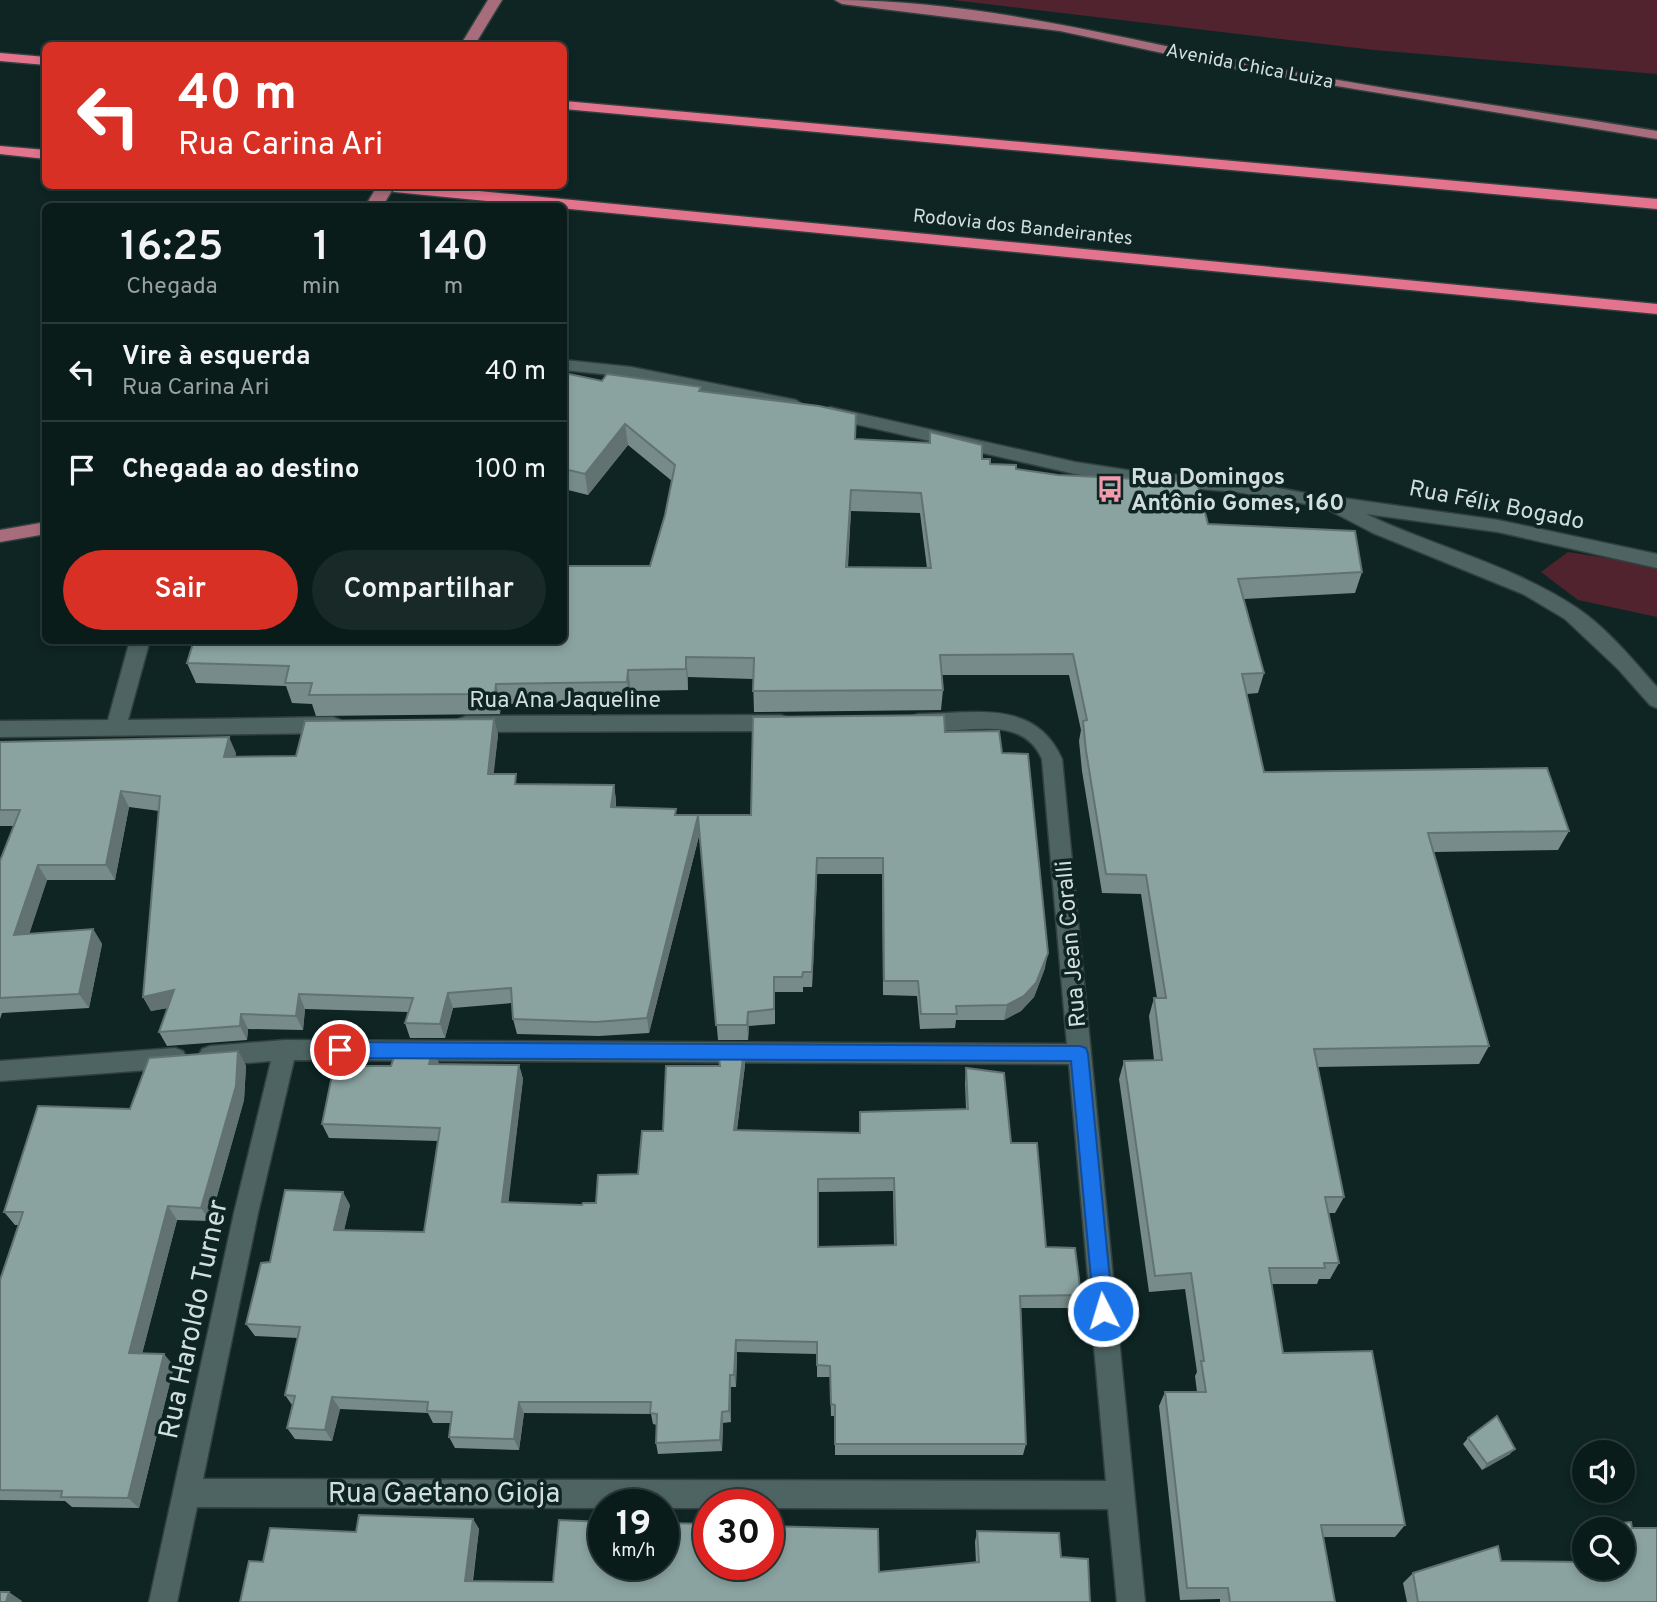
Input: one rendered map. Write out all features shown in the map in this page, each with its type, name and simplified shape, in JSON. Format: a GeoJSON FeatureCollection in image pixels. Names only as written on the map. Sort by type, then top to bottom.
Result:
{"type":"FeatureCollection","features":[{"type":"Feature","properties":{"kind":"highway"},"geometry":{"type":"LineString","coordinates":[[0,57],[42,61]]}},
{"type":"Feature","properties":{"kind":"highway"},"geometry":{"type":"LineString","coordinates":[[567,105],[1657,204]]}},
{"type":"Feature","properties":{"kind":"highway"},"geometry":{"type":"LineString","coordinates":[[0,150],[42,155]]}},
{"type":"Feature","properties":{"kind":"highway","name":"Rodovia dos Bandeirantes"},"geometry":{"type":"LineString","coordinates":[[416,189],[561,203]]}},
{"type":"Feature","properties":{"kind":"highway","name":"Rodovia dos Bandeirantes"},"geometry":{"type":"LineString","coordinates":[[567,204],[1657,309]]}},
{"type":"Feature","properties":{"kind":"main road"},"geometry":{"type":"LineString","coordinates":[[469,42],[495,0]]}},
{"type":"Feature","properties":{"kind":"main road","name":"Avenida Chica Luiza"},"geometry":{"type":"LineString","coordinates":[[842,0],[1060,27],[1246,67],[1657,135]]}},
{"type":"Feature","properties":{"kind":"main road"},"geometry":{"type":"LineString","coordinates":[[0,536],[42,529]]}},
{"type":"Feature","properties":{"kind":"street"},"geometry":{"type":"LineString","coordinates":[[567,365],[631,372],[757,397],[1075,468],[1133,477],[1236,486],[1327,502],[1380,528],[1541,595],[1573,614],[1657,700]]}},
{"type":"Feature","properties":{"kind":"street","name":"Rua Félix Bogado"},"geometry":{"type":"LineString","coordinates":[[1327,502],[1498,526],[1657,561]]}},
{"type":"Feature","properties":{"kind":"street"},"geometry":{"type":"LineString","coordinates":[[117,727],[138,644]]}},
{"type":"Feature","properties":{"kind":"street","name":"Rua Jean Coralli"},"geometry":{"type":"LineString","coordinates":[[898,722],[1014,722],[1039,736],[1047,746],[1055,770],[1131,1602]]}},
{"type":"Feature","properties":{"kind":"street","name":"Rua Ana Jaqueline"},"geometry":{"type":"LineString","coordinates":[[442,724],[802,723]]}},
{"type":"Feature","properties":{"kind":"street"},"geometry":{"type":"LineString","coordinates":[[0,729],[359,724]]}},
{"type":"Feature","properties":{"kind":"street"},"geometry":{"type":"LineString","coordinates":[[0,1071],[285,1050],[1080,1054]]}},
{"type":"Feature","properties":{"kind":"street","name":"Rua Haroldo Turner"},"geometry":{"type":"LineString","coordinates":[[163,1602],[240,1240],[285,1050]]}},
{"type":"Feature","properties":{"kind":"street","name":"Rua Gaetano Gioja"},"geometry":{"type":"LineString","coordinates":[[187,1493],[1120,1495]]}},
{"type":"Feature","properties":{"kind":"shaded area"},"geometry":{"type":"Polygon","coordinates":[[[952,0],[1657,0],[1657,74],[1374,50],[952,0]]]}},
{"type":"Feature","properties":{"kind":"shaded area"},"geometry":{"type":"Polygon","coordinates":[[[1568,552],[1657,566],[1657,617],[1578,600],[1541,572],[1568,552]]]}},
{"type":"Feature","properties":{"kind":"building"},"geometry":{"type":"Polygon","coordinates":[[[567,374],[602,381],[607,374],[701,387],[699,391],[819,406],[856,414],[855,439],[930,443],[930,432],[982,445],[982,459],[990,459],[990,464],[1016,465],[1016,469],[1058,475],[1197,482],[1208,524],[1355,531],[1362,572],[1238,579],[1264,673],[1242,674],[1264,772],[1547,768],[1569,831],[1428,833],[1489,1046],[1314,1049],[1344,1197],[1325,1197],[1339,1263],[1324,1263],[1325,1268],[1269,1268],[1283,1353],[1372,1351],[1405,1525],[1321,1525],[1335,1602],[1230,1602],[1228,1588],[1187,1588],[1165,1392],[1206,1392],[1201,1361],[1204,1361],[1191,1273],[1155,1276],[1124,1061],[1162,1060],[1154,998],[1166,998],[1146,875],[1106,874],[1086,751],[1083,721],[1087,720],[1073,654],[940,655],[943,690],[753,691],[754,658],[686,657],[686,669],[628,670],[627,682],[496,684],[495,694],[309,695],[312,683],[285,683],[289,666],[187,663],[193,644],[567,644],[567,566],[650,566],[665,515],[675,465],[625,424],[585,474],[567,470],[567,374]],[[851,490],[846,567],[931,568],[921,493],[851,490]]]}},
{"type":"Feature","properties":{"kind":"building"},"geometry":{"type":"Polygon","coordinates":[[[944,715],[945,732],[999,731],[1002,753],[1028,754],[1048,953],[1036,983],[1024,996],[1007,1005],[956,1006],[957,1014],[921,1014],[918,981],[884,981],[883,858],[817,858],[812,972],[803,972],[802,977],[774,977],[774,1009],[748,1012],[747,1025],[716,1025],[698,816],[647,1018],[596,1022],[513,1019],[511,988],[448,993],[440,1024],[405,1023],[413,998],[299,994],[296,1016],[241,1014],[240,1026],[159,1032],[174,990],[143,997],[160,796],[121,791],[106,865],[38,865],[14,935],[93,929],[79,994],[0,998],[0,861],[20,810],[0,810],[0,742],[229,737],[224,757],[296,756],[305,721],[494,719],[488,774],[516,774],[515,784],[614,785],[611,807],[676,809],[675,815],[751,815],[753,717],[944,715]]]}},
{"type":"Feature","properties":{"kind":"building"},"geometry":{"type":"Polygon","coordinates":[[[397,1049],[433,1049],[429,1064],[519,1065],[502,1202],[582,1205],[596,1203],[598,1175],[638,1174],[642,1131],[663,1131],[666,1066],[720,1066],[718,1050],[744,1050],[734,1130],[860,1133],[860,1112],[968,1109],[966,1068],[1004,1073],[1011,1143],[1037,1143],[1046,1247],[1075,1248],[1081,1295],[1020,1296],[1026,1444],[835,1444],[835,1405],[831,1404],[830,1366],[817,1365],[817,1342],[736,1340],[734,1375],[730,1375],[729,1411],[722,1412],[720,1440],[656,1443],[657,1414],[650,1413],[651,1402],[519,1402],[514,1439],[449,1437],[452,1412],[427,1411],[428,1402],[332,1397],[325,1430],[287,1428],[295,1396],[285,1395],[300,1327],[246,1324],[261,1263],[270,1262],[285,1190],[343,1192],[334,1230],[424,1232],[440,1128],[322,1124],[334,1066],[391,1066],[397,1049]],[[894,1178],[818,1179],[818,1247],[896,1245],[894,1178]]]}},
{"type":"Feature","properties":{"kind":"building"},"geometry":{"type":"Polygon","coordinates":[[[238,1051],[236,1086],[201,1208],[168,1206],[129,1353],[164,1354],[128,1498],[61,1497],[62,1491],[0,1490],[0,1280],[23,1212],[4,1212],[38,1106],[130,1109],[149,1058],[238,1051]]]}},
{"type":"Feature","properties":{"kind":"building"},"geometry":{"type":"Polygon","coordinates":[[[1497,1416],[1515,1449],[1487,1464],[1468,1438],[1497,1416]]]}},
{"type":"Feature","properties":{"kind":"building"},"geometry":{"type":"Polygon","coordinates":[[[359,1515],[473,1519],[465,1581],[553,1582],[559,1520],[588,1521],[588,1580],[679,1580],[679,1523],[693,1524],[693,1580],[784,1580],[784,1526],[878,1529],[879,1572],[979,1562],[977,1531],[1059,1533],[1061,1557],[1088,1559],[1090,1602],[240,1602],[249,1561],[263,1562],[270,1528],[356,1532],[359,1515]]]}},
{"type":"Feature","properties":{"kind":"building"},"geometry":{"type":"Polygon","coordinates":[[[1635,1528],[1657,1528],[1657,1602],[1418,1602],[1413,1573],[1498,1546],[1501,1561],[1572,1562],[1572,1580],[1635,1580],[1635,1528]]]}},
{"type":"Feature","properties":{"kind":"building"},"geometry":{"type":"Polygon","coordinates":[[[0,1592],[9,1592],[6,1602],[0,1602],[0,1592]]]}},
{"type":"Feature","properties":{"kind":"place","name":"Rua Domingos Antônio Gomes, 160"},"geometry":{"type":"Point","coordinates":[1110,489]}},
{"type":"Feature","properties":{"kind":"route"},"geometry":{"type":"LineString","coordinates":[[340,1050],[1080,1054],[1103,1311]]}}]}
